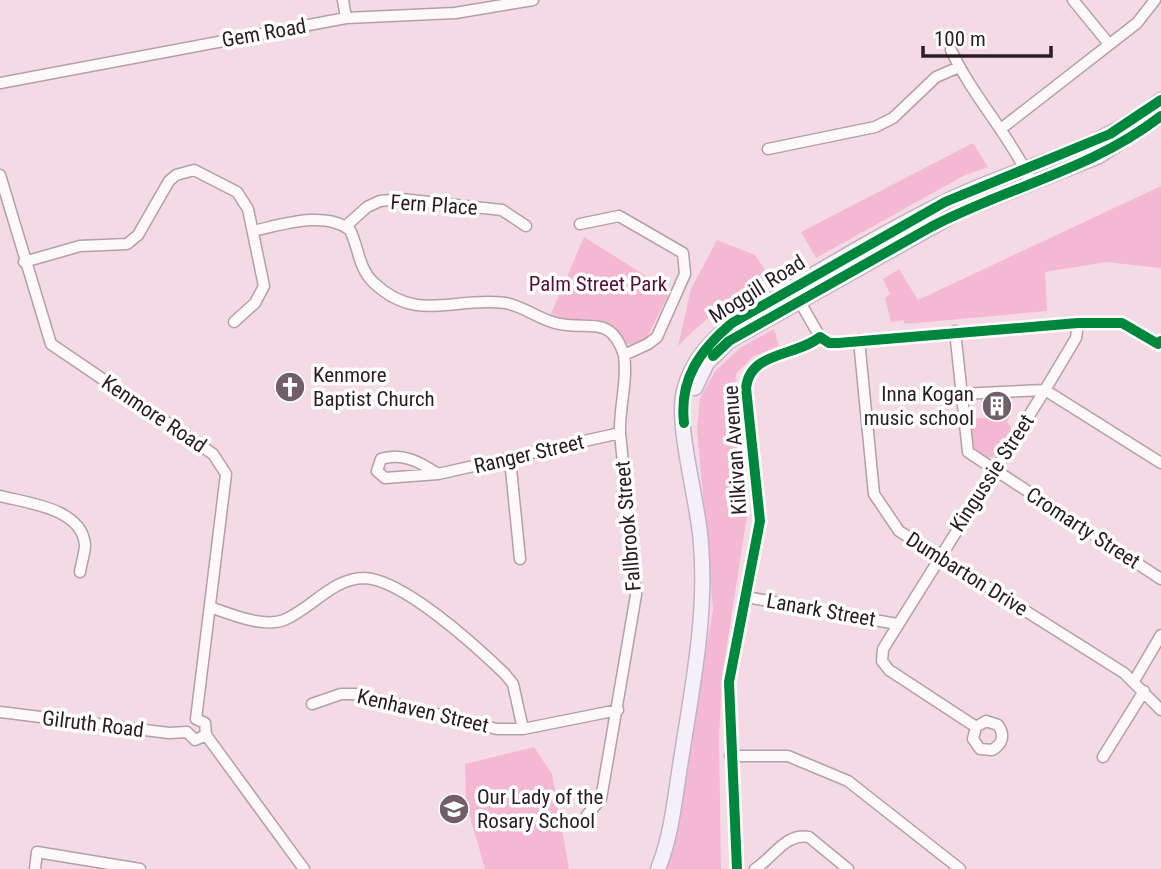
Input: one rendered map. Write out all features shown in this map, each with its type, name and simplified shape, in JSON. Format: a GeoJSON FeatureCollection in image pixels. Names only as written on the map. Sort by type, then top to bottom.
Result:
{"type":"FeatureCollection","features":[{"type":"Feature","properties":{"kind":"main road","name":"Moggill Road"},"geometry":{"type":"LineString","coordinates":[[796,295],[945,202],[1110,134],[1161,100]]}},
{"type":"Feature","properties":{"kind":"main road","name":"Moggill Road"},"geometry":{"type":"LineString","coordinates":[[658,869],[665,851],[671,820],[698,653],[703,600],[701,542],[684,423],[684,391],[695,363],[709,343],[732,323],[796,295],[959,212],[1107,152],[1161,116]]}},
{"type":"Feature","properties":{"kind":"street"},"geometry":{"type":"LineString","coordinates":[[343,0],[346,18]]}},
{"type":"Feature","properties":{"kind":"street","name":"Gem Road"},"geometry":{"type":"LineString","coordinates":[[0,83],[346,18],[455,13],[530,0]]}},
{"type":"Feature","properties":{"kind":"street"},"geometry":{"type":"LineString","coordinates":[[1073,0],[1109,44]]}},
{"type":"Feature","properties":{"kind":"street"},"geometry":{"type":"LineString","coordinates":[[1002,128],[1138,23],[1155,0]]}},
{"type":"Feature","properties":{"kind":"street"},"geometry":{"type":"LineString","coordinates":[[951,50],[965,81],[1002,128],[1032,184]]}},
{"type":"Feature","properties":{"kind":"street"},"geometry":{"type":"LineString","coordinates":[[768,149],[875,127],[892,118],[936,77],[959,67]]}},
{"type":"Feature","properties":{"kind":"street"},"geometry":{"type":"LineString","coordinates":[[24,262],[80,246],[127,244],[138,235],[169,181],[185,171],[202,173],[237,192],[248,209],[253,231],[264,286],[255,303],[234,322]]}},
{"type":"Feature","properties":{"kind":"street","name":"Kenmore Road"},"geometry":{"type":"LineString","coordinates":[[1,179],[47,336],[56,349],[213,454],[224,467],[227,485],[196,719]]}},
{"type":"Feature","properties":{"kind":"street","name":"Fern Place"},"geometry":{"type":"LineString","coordinates":[[346,226],[367,207],[380,201],[401,199],[502,210],[526,226]]}},
{"type":"Feature","properties":{"kind":"street"},"geometry":{"type":"LineString","coordinates":[[253,231],[300,221],[346,226],[353,235],[364,272],[380,289],[406,304],[417,307],[476,302],[509,304],[557,324],[602,326],[613,335],[624,355],[648,345],[657,337],[685,274],[686,258],[677,248],[619,216],[580,224]]}},
{"type":"Feature","properties":{"kind":"street"},"geometry":{"type":"LineString","coordinates":[[796,295],[820,337],[829,343],[955,331],[1078,323],[1122,323],[1160,344]]}},
{"type":"Feature","properties":{"kind":"street","name":"Kingussie Street"},"geometry":{"type":"LineString","coordinates":[[976,727],[889,670],[881,659],[897,624],[1076,338],[1078,323]]}},
{"type":"Feature","properties":{"kind":"street","name":"Cromarty Street"},"geometry":{"type":"LineString","coordinates":[[955,331],[966,447],[971,456],[1161,579]]}},
{"type":"Feature","properties":{"kind":"street","name":"Kilkivan Avenue"},"geometry":{"type":"LineString","coordinates":[[737,869],[730,756],[729,681],[760,521],[746,388],[749,373],[755,364],[803,349],[820,337]]}},
{"type":"Feature","properties":{"kind":"street","name":"Dumbarton Drive"},"geometry":{"type":"LineString","coordinates":[[859,340],[874,494],[899,531],[1134,681],[1161,710]]}},
{"type":"Feature","properties":{"kind":"street","name":"Fallbrook Street"},"geometry":{"type":"LineString","coordinates":[[587,815],[601,799],[636,595],[620,433],[619,410],[627,374],[624,355]]}},
{"type":"Feature","properties":{"kind":"street"},"geometry":{"type":"LineString","coordinates":[[960,394],[1045,390],[1161,463]]}},
{"type":"Feature","properties":{"kind":"street","name":"Ranger Street"},"geometry":{"type":"LineString","coordinates":[[438,474],[420,462],[393,455],[381,459],[377,471],[385,478],[406,479],[438,474],[620,433]]}},
{"type":"Feature","properties":{"kind":"street"},"geometry":{"type":"LineString","coordinates":[[510,459],[520,559]]}},
{"type":"Feature","properties":{"kind":"street"},"geometry":{"type":"LineString","coordinates":[[0,496],[59,512],[75,524],[85,544],[80,572]]}},
{"type":"Feature","properties":{"kind":"street"},"geometry":{"type":"LineString","coordinates":[[208,622],[240,618],[282,621],[347,581],[376,580],[447,622],[506,674],[513,684],[523,729]]}},
{"type":"Feature","properties":{"kind":"street","name":"Lanark Street"},"geometry":{"type":"LineString","coordinates":[[746,597],[897,624]]}},
{"type":"Feature","properties":{"kind":"street"},"geometry":{"type":"LineString","coordinates":[[210,607],[240,618]]}},
{"type":"Feature","properties":{"kind":"street"},"geometry":{"type":"LineString","coordinates":[[1134,681],[1161,635]]}},
{"type":"Feature","properties":{"kind":"street"},"geometry":{"type":"LineString","coordinates":[[1103,757],[1144,691]]}},
{"type":"Feature","properties":{"kind":"street","name":"Kenhaven Street"},"geometry":{"type":"LineString","coordinates":[[312,704],[341,694],[356,694],[497,729],[523,729],[618,710]]}},
{"type":"Feature","properties":{"kind":"street","name":"Gilruth Road"},"geometry":{"type":"LineString","coordinates":[[0,712],[169,733],[187,732]]}},
{"type":"Feature","properties":{"kind":"street"},"geometry":{"type":"LineString","coordinates":[[206,735],[195,740],[187,732],[190,723],[196,719],[207,726],[206,735],[304,869]]}},
{"type":"Feature","properties":{"kind":"street"},"geometry":{"type":"LineString","coordinates":[[730,756],[788,756],[848,781],[960,869]]}},
{"type":"Feature","properties":{"kind":"street"},"geometry":{"type":"LineString","coordinates":[[755,869],[790,839],[801,835],[809,837],[848,869]]}},
{"type":"Feature","properties":{"kind":"street"},"geometry":{"type":"LineString","coordinates":[[35,869],[37,852],[141,869]]}},
{"type":"Feature","properties":{"kind":"green space"},"geometry":{"type":"Polygon","coordinates":[[[973,143],[988,167],[965,175],[816,258],[801,232],[973,143]]]}},
{"type":"Feature","properties":{"kind":"green space"},"geometry":{"type":"Polygon","coordinates":[[[1161,186],[1161,268],[1106,262],[1045,272],[1047,311],[905,324],[903,320],[891,322],[885,298],[890,294],[883,279],[899,269],[918,300],[1161,186]]]}},
{"type":"Feature","properties":{"kind":"green space","name":"Palm Street Park"},"geometry":{"type":"Polygon","coordinates":[[[584,237],[670,291],[646,340],[639,345],[627,344],[610,324],[601,320],[563,318],[551,314],[584,237]]]}},
{"type":"Feature","properties":{"kind":"green space"},"geometry":{"type":"Polygon","coordinates":[[[717,240],[755,255],[770,277],[710,317],[678,346],[691,289],[717,240]]]}},
{"type":"Feature","properties":{"kind":"green space"},"geometry":{"type":"Polygon","coordinates":[[[774,329],[779,346],[752,357],[736,374],[734,412],[747,516],[722,676],[719,737],[721,869],[666,869],[671,857],[713,609],[697,429],[700,398],[716,370],[740,348],[774,329]]]}},
{"type":"Feature","properties":{"kind":"green space"},"geometry":{"type":"Polygon","coordinates":[[[1010,416],[1007,422],[1012,429],[996,456],[988,458],[971,448],[968,419],[1010,416]]]}},
{"type":"Feature","properties":{"kind":"green space"},"geometry":{"type":"Polygon","coordinates":[[[534,747],[552,774],[569,869],[485,869],[466,803],[465,764],[534,747]]]}},
{"type":"Feature","properties":{"kind":"cycle path"},"geometry":{"type":"LineString","coordinates":[[684,423],[685,393],[694,367],[710,344],[732,323],[945,202],[1110,134],[1161,100]]}},
{"type":"Feature","properties":{"kind":"cycle path"},"geometry":{"type":"LineString","coordinates":[[713,356],[729,341],[931,227],[1078,164],[1134,135],[1161,116]]}},
{"type":"Feature","properties":{"kind":"cycle path"},"geometry":{"type":"LineString","coordinates":[[737,869],[729,682],[760,521],[746,388],[749,376],[756,367],[820,337],[829,343],[838,343],[1078,323],[1122,323],[1158,344],[1161,341]]}},
{"type":"Feature","properties":{"kind":"place","name":"Kenmore Baptist Church"},"geometry":{"type":"Point","coordinates":[290,387]}},
{"type":"Feature","properties":{"kind":"place","name":"Inna Kogan music school"},"geometry":{"type":"Point","coordinates":[997,406]}},
{"type":"Feature","properties":{"kind":"place","name":"Our Lady of the Rosary School"},"geometry":{"type":"Point","coordinates":[454,809]}}]}
